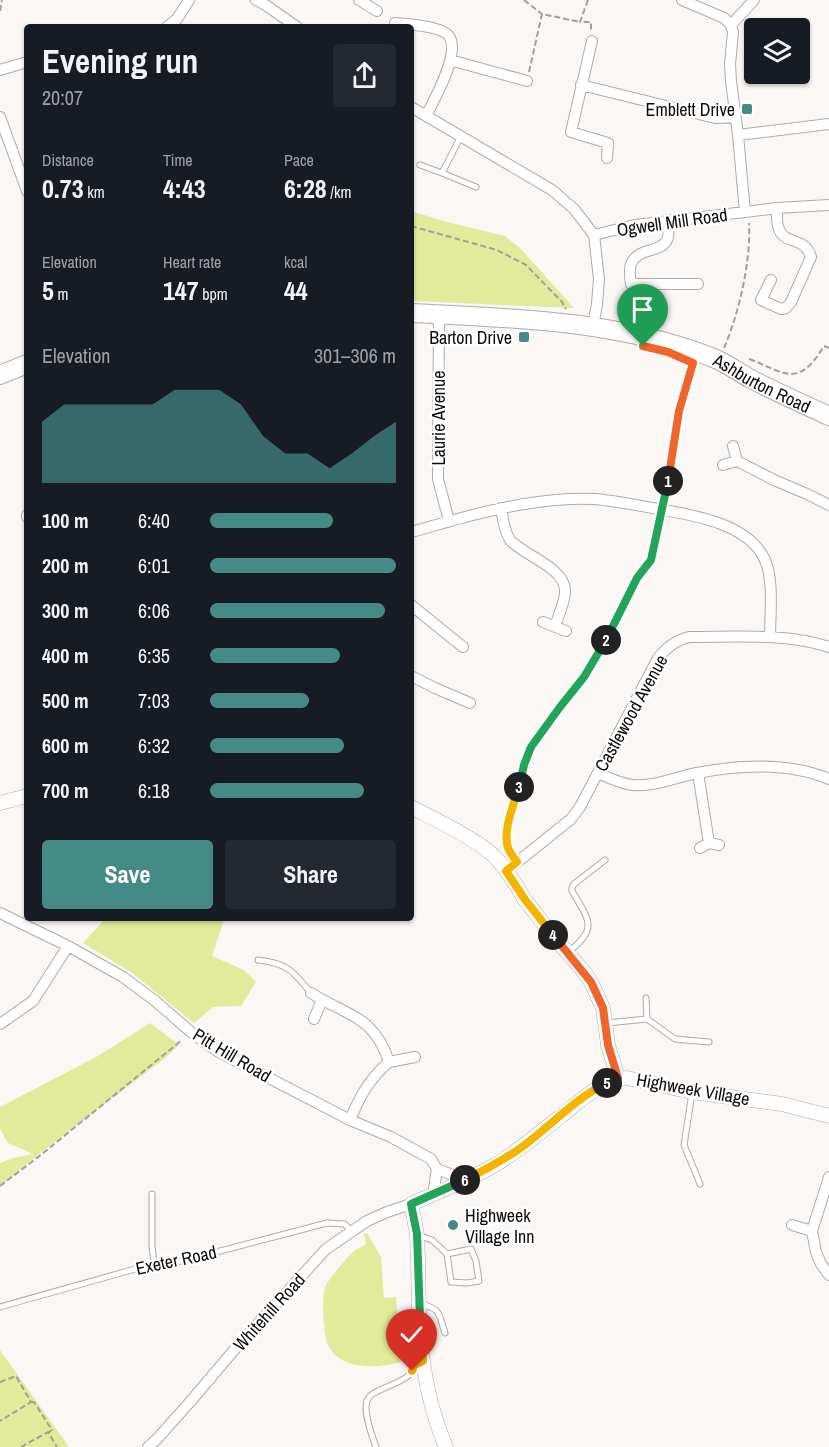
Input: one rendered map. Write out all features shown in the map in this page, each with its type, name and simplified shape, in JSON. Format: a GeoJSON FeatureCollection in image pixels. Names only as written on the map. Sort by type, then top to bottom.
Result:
{"type":"FeatureCollection","features":[{"type":"Feature","properties":{"kind":"main road","name":"Ashburton Road"},"geometry":{"type":"LineString","coordinates":[[414,313],[574,324],[635,334],[715,358],[752,379],[829,416]]}},
{"type":"Feature","properties":{"kind":"main road"},"geometry":{"type":"LineString","coordinates":[[0,375],[24,365]]}},
{"type":"Feature","properties":{"kind":"street"},"geometry":{"type":"LineString","coordinates":[[171,24],[177,19],[189,0]]}},
{"type":"Feature","properties":{"kind":"street"},"geometry":{"type":"LineString","coordinates":[[256,0],[269,3],[290,24]]}},
{"type":"Feature","properties":{"kind":"street"},"geometry":{"type":"LineString","coordinates":[[359,0],[377,11]]}},
{"type":"Feature","properties":{"kind":"street"},"geometry":{"type":"LineString","coordinates":[[682,0],[724,18],[731,25],[754,0]]}},
{"type":"Feature","properties":{"kind":"street"},"geometry":{"type":"LineString","coordinates":[[392,21],[411,24]]}},
{"type":"Feature","properties":{"kind":"street"},"geometry":{"type":"LineString","coordinates":[[414,24],[443,32],[450,37],[452,45],[450,60],[441,87],[426,116]]}},
{"type":"Feature","properties":{"kind":"street","name":"Ogwell Mill Road"},"geometry":{"type":"LineString","coordinates":[[594,236],[635,225],[747,211],[731,81],[733,32],[731,25]]}},
{"type":"Feature","properties":{"kind":"street"},"geometry":{"type":"LineString","coordinates":[[592,41],[571,132],[608,143],[607,158]]}},
{"type":"Feature","properties":{"kind":"street"},"geometry":{"type":"LineString","coordinates":[[450,60],[527,81]]}},
{"type":"Feature","properties":{"kind":"street"},"geometry":{"type":"LineString","coordinates":[[0,70],[24,63]]}},
{"type":"Feature","properties":{"kind":"street"},"geometry":{"type":"LineString","coordinates":[[581,85],[715,118],[736,117]]}},
{"type":"Feature","properties":{"kind":"street"},"geometry":{"type":"LineString","coordinates":[[414,109],[552,190],[574,209],[594,236],[599,279],[593,326]]}},
{"type":"Feature","properties":{"kind":"street"},"geometry":{"type":"LineString","coordinates":[[0,117],[4,138],[24,183]]}},
{"type":"Feature","properties":{"kind":"street"},"geometry":{"type":"LineString","coordinates":[[738,135],[829,124]]}},
{"type":"Feature","properties":{"kind":"street"},"geometry":{"type":"LineString","coordinates":[[747,211],[829,205]]}},
{"type":"Feature","properties":{"kind":"street"},"geometry":{"type":"LineString","coordinates":[[771,280],[761,300],[781,309],[786,308],[791,302],[811,257],[807,247],[786,238],[779,231],[777,208]]}},
{"type":"Feature","properties":{"kind":"street"},"geometry":{"type":"LineString","coordinates":[[668,220],[669,232],[662,246],[638,255],[631,264],[630,284],[698,284]]}},
{"type":"Feature","properties":{"kind":"street","name":"Laurie Avenue"},"geometry":{"type":"LineString","coordinates":[[439,314],[438,479],[449,521]]}},
{"type":"Feature","properties":{"kind":"street"},"geometry":{"type":"LineString","coordinates":[[733,446],[737,461]]}},
{"type":"Feature","properties":{"kind":"street"},"geometry":{"type":"LineString","coordinates":[[723,465],[737,461],[829,505]]}},
{"type":"Feature","properties":{"kind":"street"},"geometry":{"type":"LineString","coordinates":[[414,531],[501,508],[533,503],[592,499],[707,519],[729,527],[744,536],[765,559],[771,591],[770,637]]}},
{"type":"Feature","properties":{"kind":"street"},"geometry":{"type":"LineString","coordinates":[[501,508],[505,529],[511,540],[552,570],[561,580],[565,590],[555,626]]}},
{"type":"Feature","properties":{"kind":"street"},"geometry":{"type":"LineString","coordinates":[[414,606],[464,647]]}},
{"type":"Feature","properties":{"kind":"street"},"geometry":{"type":"LineString","coordinates":[[543,621],[566,631]]}},
{"type":"Feature","properties":{"kind":"street","name":"Castlewood Avenue"},"geometry":{"type":"LineString","coordinates":[[512,867],[571,819],[580,807],[658,658],[677,640],[689,637],[770,637],[829,647]]}},
{"type":"Feature","properties":{"kind":"street"},"geometry":{"type":"LineString","coordinates":[[414,678],[470,703]]}},
{"type":"Feature","properties":{"kind":"street"},"geometry":{"type":"LineString","coordinates":[[598,773],[633,785],[648,785],[698,773],[758,767],[790,769],[817,774],[829,779]]}},
{"type":"Feature","properties":{"kind":"street"},"geometry":{"type":"LineString","coordinates":[[698,773],[709,845]]}},
{"type":"Feature","properties":{"kind":"street"},"geometry":{"type":"LineString","coordinates":[[0,803],[24,797]]}},
{"type":"Feature","properties":{"kind":"street"},"geometry":{"type":"LineString","coordinates":[[414,809],[479,845],[512,867],[526,901],[591,982],[603,1008],[608,1045],[618,1078]]}},
{"type":"Feature","properties":{"kind":"street","name":"Pitt Hill Road"},"geometry":{"type":"LineString","coordinates":[[0,913],[68,946],[123,978],[217,1051],[350,1120],[391,1137],[431,1159],[437,1169],[465,1180]]}},
{"type":"Feature","properties":{"kind":"street"},"geometry":{"type":"LineString","coordinates":[[0,1024],[33,1001],[68,946]]}},
{"type":"Feature","properties":{"kind":"street"},"geometry":{"type":"LineString","coordinates":[[311,993],[363,1022],[378,1036],[385,1047],[389,1062]]}},
{"type":"Feature","properties":{"kind":"street"},"geometry":{"type":"LineString","coordinates":[[314,1018],[322,1000]]}},
{"type":"Feature","properties":{"kind":"street"},"geometry":{"type":"LineString","coordinates":[[350,1120],[376,1073],[389,1062],[415,1057]]}},
{"type":"Feature","properties":{"kind":"street","name":"Highweek Village"},"geometry":{"type":"LineString","coordinates":[[411,1204],[495,1165],[522,1147],[585,1097],[618,1078],[692,1092],[782,1104],[829,1116]]}},
{"type":"Feature","properties":{"kind":"street"},"geometry":{"type":"LineString","coordinates":[[433,1195],[437,1169]]}},
{"type":"Feature","properties":{"kind":"street"},"geometry":{"type":"LineString","coordinates":[[829,1177],[812,1231],[816,1252],[829,1275]]}},
{"type":"Feature","properties":{"kind":"street"},"geometry":{"type":"LineString","coordinates":[[411,1204],[417,1234],[423,1361],[431,1401],[446,1447]]}},
{"type":"Feature","properties":{"kind":"street","name":"Whitehill Road"},"geometry":{"type":"LineString","coordinates":[[148,1447],[326,1249],[387,1212],[411,1204]]}},
{"type":"Feature","properties":{"kind":"street"},"geometry":{"type":"LineString","coordinates":[[792,1225],[812,1231]]}},
{"type":"Feature","properties":{"kind":"lane"},"geometry":{"type":"LineString","coordinates":[[442,173],[461,136]]}},
{"type":"Feature","properties":{"kind":"lane"},"geometry":{"type":"LineString","coordinates":[[420,165],[476,187]]}},
{"type":"Feature","properties":{"kind":"lane"},"geometry":{"type":"LineString","coordinates":[[567,953],[586,937],[588,925],[586,915],[572,888],[605,860]]}},
{"type":"Feature","properties":{"kind":"lane"},"geometry":{"type":"LineString","coordinates":[[258,960],[286,966],[311,993]]}},
{"type":"Feature","properties":{"kind":"lane"},"geometry":{"type":"LineString","coordinates":[[646,998],[647,1019]]}},
{"type":"Feature","properties":{"kind":"lane"},"geometry":{"type":"LineString","coordinates":[[605,1023],[647,1019],[675,1039],[709,1042]]}},
{"type":"Feature","properties":{"kind":"lane"},"geometry":{"type":"LineString","coordinates":[[692,1092],[684,1145],[700,1184]]}},
{"type":"Feature","properties":{"kind":"lane"},"geometry":{"type":"LineString","coordinates":[[152,1194],[154,1264]]}},
{"type":"Feature","properties":{"kind":"lane","name":"Exeter Road"},"geometry":{"type":"LineString","coordinates":[[0,1307],[154,1264],[182,1261],[327,1223],[345,1224],[351,1232]]}},
{"type":"Feature","properties":{"kind":"lane"},"geometry":{"type":"LineString","coordinates":[[417,1234],[432,1240],[447,1254],[451,1282],[479,1281],[471,1249],[447,1254]]}},
{"type":"Feature","properties":{"kind":"lane"},"geometry":{"type":"LineString","coordinates":[[419,1303],[437,1311],[445,1333]]}},
{"type":"Feature","properties":{"kind":"lane"},"geometry":{"type":"LineString","coordinates":[[376,1447],[368,1423],[366,1401],[375,1392],[409,1376],[414,1365],[423,1361]]}},
{"type":"Feature","properties":{"kind":"path"},"geometry":{"type":"LineString","coordinates":[[0,11],[2,0]]}},
{"type":"Feature","properties":{"kind":"path"},"geometry":{"type":"LineString","coordinates":[[524,0],[542,14],[591,22],[592,41]]}},
{"type":"Feature","properties":{"kind":"path"},"geometry":{"type":"LineString","coordinates":[[580,22],[588,0]]}},
{"type":"Feature","properties":{"kind":"path"},"geometry":{"type":"LineString","coordinates":[[527,81],[542,14]]}},
{"type":"Feature","properties":{"kind":"path"},"geometry":{"type":"LineString","coordinates":[[715,358],[722,352],[731,332],[740,300],[750,243],[747,211]]}},
{"type":"Feature","properties":{"kind":"path"},"geometry":{"type":"LineString","coordinates":[[414,227],[497,250],[526,265],[562,302],[574,324]]}},
{"type":"Feature","properties":{"kind":"path"},"geometry":{"type":"LineString","coordinates":[[745,358],[786,375],[795,374],[808,368],[824,346],[829,348]]}},
{"type":"Feature","properties":{"kind":"path"},"geometry":{"type":"LineString","coordinates":[[512,867],[506,835],[524,765],[531,747],[584,677],[637,578],[651,560],[663,510],[679,411],[693,363]]}},
{"type":"Feature","properties":{"kind":"path"},"geometry":{"type":"LineString","coordinates":[[0,1186],[191,1032]]}},
{"type":"Feature","properties":{"kind":"path"},"geometry":{"type":"LineString","coordinates":[[0,1382],[16,1376],[31,1402],[34,1402],[52,1430],[21,1447]]}},
{"type":"Feature","properties":{"kind":"path"},"geometry":{"type":"LineString","coordinates":[[0,1420],[31,1402]]}},
{"type":"Feature","properties":{"kind":"path"},"geometry":{"type":"LineString","coordinates":[[48,1432],[57,1447]]}},
{"type":"Feature","properties":{"kind":"green space"},"geometry":{"type":"Polygon","coordinates":[[[414,212],[505,236],[520,248],[574,308],[414,301],[414,212]]]}},
{"type":"Feature","properties":{"kind":"green space"},"geometry":{"type":"Polygon","coordinates":[[[103,921],[224,921],[212,956],[244,970],[256,982],[241,1006],[213,1007],[194,1023],[131,972],[83,943],[103,921]]]}},
{"type":"Feature","properties":{"kind":"green space"},"geometry":{"type":"Polygon","coordinates":[[[150,1023],[179,1045],[0,1186],[0,1163],[33,1154],[8,1143],[0,1129],[0,1107],[98,1056],[150,1023]]]}},
{"type":"Feature","properties":{"kind":"green space"},"geometry":{"type":"Polygon","coordinates":[[[367,1233],[381,1257],[384,1298],[396,1297],[401,1362],[382,1366],[362,1366],[343,1360],[329,1347],[325,1336],[323,1301],[325,1287],[351,1253],[366,1244],[364,1234],[367,1233]]]}},
{"type":"Feature","properties":{"kind":"green space"},"geometry":{"type":"Polygon","coordinates":[[[0,1350],[69,1447],[0,1447],[0,1350]]]}},
{"type":"Feature","properties":{"kind":"place","name":"Emblett Drive"},"geometry":{"type":"Point","coordinates":[747,109]}},
{"type":"Feature","properties":{"kind":"place","name":"Barton Drive"},"geometry":{"type":"Point","coordinates":[524,337]}},
{"type":"Feature","properties":{"kind":"place","name":"Highweek Village Inn"},"geometry":{"type":"Point","coordinates":[453,1225]}},
{"type":"Feature","properties":{"kind":"route"},"geometry":{"type":"LineString","coordinates":[[412,1371],[414,1365],[423,1361],[417,1234],[411,1204],[495,1165],[522,1147],[585,1097],[618,1078],[608,1045],[603,1008],[584,972],[526,901],[506,871],[517,862],[508,849],[506,835],[512,807],[531,747],[584,677],[637,578],[651,560],[663,510],[679,411],[693,363],[668,352],[643,346]]}}]}
